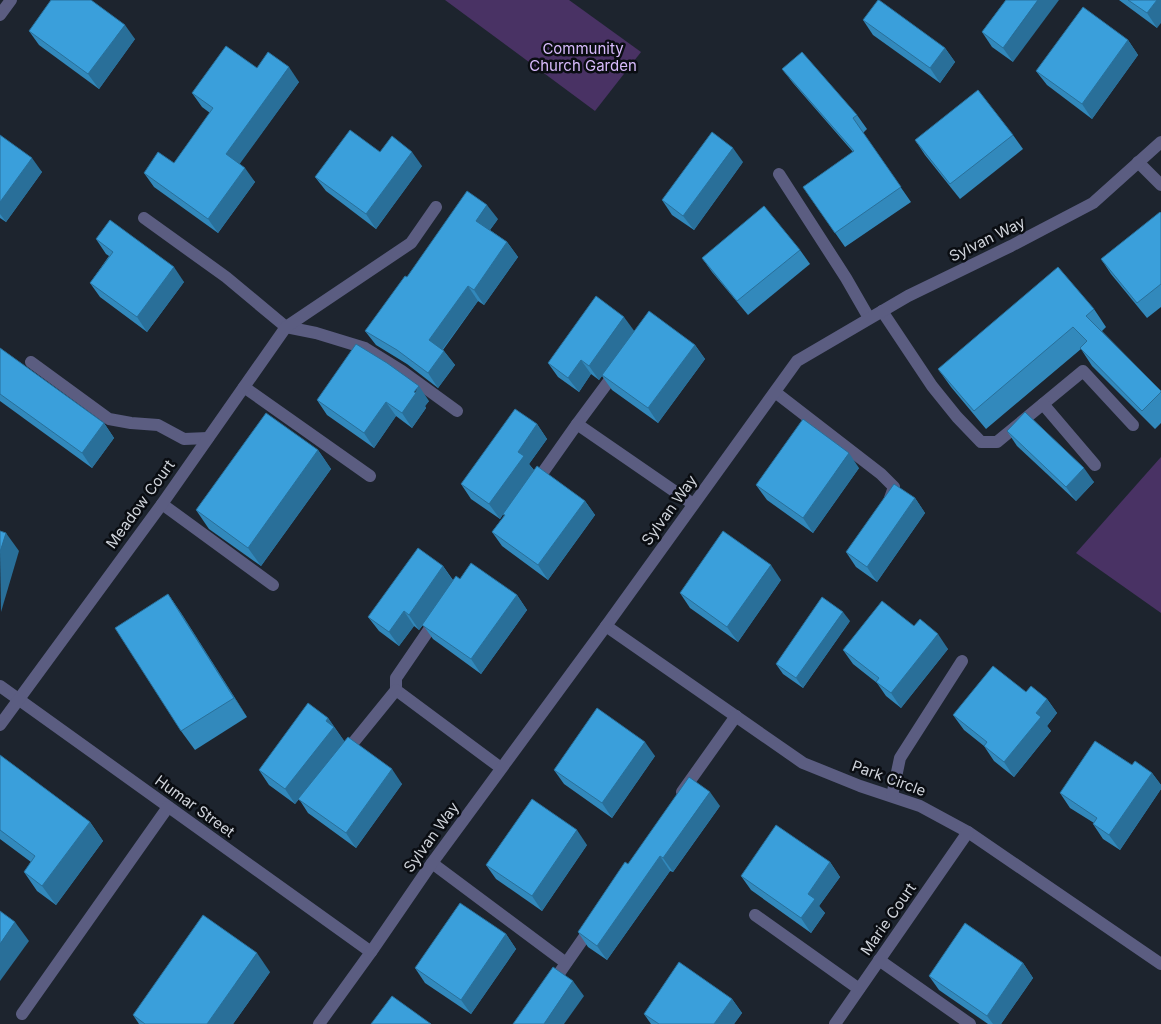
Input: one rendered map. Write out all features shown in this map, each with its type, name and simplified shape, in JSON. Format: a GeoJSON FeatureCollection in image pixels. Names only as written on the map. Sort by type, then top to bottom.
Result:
{"type":"FeatureCollection","features":[{"type":"Feature","properties":{"kind":"street"},"geometry":{"type":"LineString","coordinates":[[0,16],[11,0]]}},
{"type":"Feature","properties":{"kind":"street","name":"Sylvan Way"},"geometry":{"type":"LineString","coordinates":[[319,1024],[432,863],[606,626],[796,361],[908,296],[1011,246],[1092,203],[1161,142]]}},
{"type":"Feature","properties":{"kind":"street"},"geometry":{"type":"LineString","coordinates":[[1138,162],[1161,186]]}},
{"type":"Feature","properties":{"kind":"street"},"geometry":{"type":"LineString","coordinates":[[778,174],[846,278],[869,318]]}},
{"type":"Feature","properties":{"kind":"street"},"geometry":{"type":"LineString","coordinates":[[286,327],[411,243],[436,207]]}},
{"type":"Feature","properties":{"kind":"street"},"geometry":{"type":"LineString","coordinates":[[144,218],[226,277],[286,327],[316,333],[365,348],[402,371],[457,411]]}},
{"type":"Feature","properties":{"kind":"street"},"geometry":{"type":"LineString","coordinates":[[882,311],[932,386],[957,418],[981,442],[997,442],[1084,371],[1133,425]]}},
{"type":"Feature","properties":{"kind":"street","name":"Meadow Court"},"geometry":{"type":"LineString","coordinates":[[0,724],[162,504],[286,327]]}},
{"type":"Feature","properties":{"kind":"street"},"geometry":{"type":"LineString","coordinates":[[528,494],[624,360]]}},
{"type":"Feature","properties":{"kind":"street"},"geometry":{"type":"LineString","coordinates":[[31,362],[109,418],[131,423],[158,425],[184,439],[208,438]]}},
{"type":"Feature","properties":{"kind":"street"},"geometry":{"type":"LineString","coordinates":[[244,387],[370,476]]}},
{"type":"Feature","properties":{"kind":"street"},"geometry":{"type":"LineString","coordinates":[[774,392],[880,474],[894,487],[890,498],[880,514]]}},
{"type":"Feature","properties":{"kind":"street"},"geometry":{"type":"LineString","coordinates":[[1042,404],[1096,465]]}},
{"type":"Feature","properties":{"kind":"street"},"geometry":{"type":"LineString","coordinates":[[577,424],[694,504]]}},
{"type":"Feature","properties":{"kind":"street"},"geometry":{"type":"LineString","coordinates":[[162,504],[274,585]]}},
{"type":"Feature","properties":{"kind":"street"},"geometry":{"type":"LineString","coordinates":[[337,764],[396,690],[396,678],[446,606]]}},
{"type":"Feature","properties":{"kind":"street","name":"Park Circle"},"geometry":{"type":"LineString","coordinates":[[606,626],[803,763],[860,786],[920,806],[968,832],[1161,964]]}},
{"type":"Feature","properties":{"kind":"street"},"geometry":{"type":"LineString","coordinates":[[892,796],[900,758],[962,661]]}},
{"type":"Feature","properties":{"kind":"street","name":"Humar Street"},"geometry":{"type":"LineString","coordinates":[[0,686],[371,952]]}},
{"type":"Feature","properties":{"kind":"street"},"geometry":{"type":"LineString","coordinates":[[396,690],[501,768]]}},
{"type":"Feature","properties":{"kind":"street"},"geometry":{"type":"LineString","coordinates":[[673,805],[736,716]]}},
{"type":"Feature","properties":{"kind":"street"},"geometry":{"type":"LineString","coordinates":[[22,1014],[168,807]]}},
{"type":"Feature","properties":{"kind":"street","name":"Marie Court"},"geometry":{"type":"LineString","coordinates":[[835,1024],[968,832]]}},
{"type":"Feature","properties":{"kind":"street"},"geometry":{"type":"LineString","coordinates":[[432,863],[566,963]]}},
{"type":"Feature","properties":{"kind":"street"},"geometry":{"type":"LineString","coordinates":[[545,994],[600,915]]}},
{"type":"Feature","properties":{"kind":"street"},"geometry":{"type":"LineString","coordinates":[[755,915],[859,989]]}},
{"type":"Feature","properties":{"kind":"street"},"geometry":{"type":"LineString","coordinates":[[880,960],[970,1024]]}},
{"type":"Feature","properties":{"kind":"green space","name":"Community Church Garden"},"geometry":{"type":"Polygon","coordinates":[[[445,0],[569,0],[641,52],[595,111],[445,0]]]}},
{"type":"Feature","properties":{"kind":"green space"},"geometry":{"type":"Polygon","coordinates":[[[1161,457],[1161,613],[1076,553],[1161,457]]]}},
{"type":"Feature","properties":{"kind":"building"},"geometry":{"type":"Polygon","coordinates":[[[51,0],[91,0],[125,25],[88,74],[29,31],[51,0]]]}},
{"type":"Feature","properties":{"kind":"building"},"geometry":{"type":"Polygon","coordinates":[[[878,0],[945,48],[930,68],[863,20],[878,0]]]}},
{"type":"Feature","properties":{"kind":"building"},"geometry":{"type":"Polygon","coordinates":[[[1006,0],[1038,0],[1003,48],[982,32],[1006,0]]]}},
{"type":"Feature","properties":{"kind":"building"},"geometry":{"type":"Polygon","coordinates":[[[1128,0],[1157,0],[1147,13],[1128,0]]]}},
{"type":"Feature","properties":{"kind":"building"},"geometry":{"type":"Polygon","coordinates":[[[1083,7],[1128,40],[1082,104],[1036,71],[1083,7]]]}},
{"type":"Feature","properties":{"kind":"building"},"geometry":{"type":"Polygon","coordinates":[[[226,46],[257,68],[268,52],[289,67],[226,154],[245,168],[208,219],[144,173],[158,152],[174,163],[213,108],[192,93],[226,46]]]}},
{"type":"Feature","properties":{"kind":"building"},"geometry":{"type":"Polygon","coordinates":[[[802,52],[857,115],[853,118],[901,187],[835,233],[803,187],[854,151],[782,69],[802,52]]]}},
{"type":"Feature","properties":{"kind":"building"},"geometry":{"type":"Polygon","coordinates":[[[978,90],[1013,135],[950,184],[915,140],[978,90]]]}},
{"type":"Feature","properties":{"kind":"building"},"geometry":{"type":"Polygon","coordinates":[[[350,130],[380,152],[392,136],[412,152],[366,214],[315,177],[350,130]]]}},
{"type":"Feature","properties":{"kind":"building"},"geometry":{"type":"Polygon","coordinates":[[[712,132],[733,148],[683,216],[662,200],[712,132]]]}},
{"type":"Feature","properties":{"kind":"building"},"geometry":{"type":"Polygon","coordinates":[[[0,135],[32,158],[0,202],[0,135]]]}},
{"type":"Feature","properties":{"kind":"building"},"geometry":{"type":"Polygon","coordinates":[[[467,191],[487,205],[476,221],[507,242],[474,290],[468,286],[429,340],[444,351],[428,373],[397,350],[365,331],[405,276],[407,277],[467,191]]]}},
{"type":"Feature","properties":{"kind":"building"},"geometry":{"type":"Polygon","coordinates":[[[764,206],[800,250],[737,301],[702,258],[764,206]]]}},
{"type":"Feature","properties":{"kind":"building"},"geometry":{"type":"Polygon","coordinates":[[[1160,212],[1161,284],[1137,303],[1101,259],[1160,212]]]}},
{"type":"Feature","properties":{"kind":"building"},"geometry":{"type":"Polygon","coordinates":[[[110,220],[174,267],[137,317],[90,283],[113,252],[96,239],[110,220]]]}},
{"type":"Feature","properties":{"kind":"building"},"geometry":{"type":"Polygon","coordinates":[[[1058,267],[1094,309],[1086,316],[1161,392],[1142,411],[1080,348],[1087,341],[1073,327],[974,411],[938,369],[1058,267]]]}},
{"type":"Feature","properties":{"kind":"building"},"geometry":{"type":"Polygon","coordinates":[[[596,296],[624,317],[589,366],[581,360],[568,378],[548,363],[596,296]]]}},
{"type":"Feature","properties":{"kind":"building"},"geometry":{"type":"Polygon","coordinates":[[[649,311],[695,345],[648,408],[602,375],[649,311]]]}},
{"type":"Feature","properties":{"kind":"building"},"geometry":{"type":"Polygon","coordinates":[[[356,344],[419,386],[402,413],[386,402],[364,433],[317,400],[356,344]]]}},
{"type":"Feature","properties":{"kind":"building"},"geometry":{"type":"Polygon","coordinates":[[[0,348],[104,423],[82,453],[0,394],[0,348]]]}},
{"type":"Feature","properties":{"kind":"building"},"geometry":{"type":"Polygon","coordinates":[[[515,409],[537,424],[518,452],[524,456],[489,504],[461,484],[515,409]]]}},
{"type":"Feature","properties":{"kind":"building"},"geometry":{"type":"Polygon","coordinates":[[[1025,412],[1084,468],[1066,487],[1007,431],[1025,412]]]}},
{"type":"Feature","properties":{"kind":"building"},"geometry":{"type":"Polygon","coordinates":[[[266,413],[318,450],[248,548],[196,510],[266,413]]]}},
{"type":"Feature","properties":{"kind":"building"},"geometry":{"type":"Polygon","coordinates":[[[803,419],[849,453],[803,518],[756,485],[803,419]]]}},
{"type":"Feature","properties":{"kind":"building"},"geometry":{"type":"Polygon","coordinates":[[[537,466],[585,501],[538,565],[492,532],[537,466]]]}},
{"type":"Feature","properties":{"kind":"building"},"geometry":{"type":"Polygon","coordinates":[[[894,484],[915,498],[867,567],[846,552],[894,484]]]}},
{"type":"Feature","properties":{"kind":"building"},"geometry":{"type":"Polygon","coordinates":[[[0,531],[6,533],[0,552],[0,531]]]}},
{"type":"Feature","properties":{"kind":"building"},"geometry":{"type":"Polygon","coordinates":[[[723,531],[771,565],[727,627],[680,593],[723,531]]]}},
{"type":"Feature","properties":{"kind":"building"},"geometry":{"type":"Polygon","coordinates":[[[418,548],[443,566],[409,615],[404,611],[389,632],[368,617],[418,548]]]}},
{"type":"Feature","properties":{"kind":"building"},"geometry":{"type":"Polygon","coordinates":[[[471,563],[517,595],[471,659],[422,625],[456,576],[460,579],[471,563]]]}},
{"type":"Feature","properties":{"kind":"building"},"geometry":{"type":"Polygon","coordinates":[[[168,594],[234,698],[181,731],[115,628],[168,594]]]}},
{"type":"Feature","properties":{"kind":"building"},"geometry":{"type":"Polygon","coordinates":[[[822,597],[843,612],[796,678],[776,664],[822,597]]]}},
{"type":"Feature","properties":{"kind":"building"},"geometry":{"type":"Polygon","coordinates":[[[882,601],[914,626],[920,619],[938,634],[891,693],[876,682],[879,678],[843,650],[882,601]]]}},
{"type":"Feature","properties":{"kind":"building"},"geometry":{"type":"Polygon","coordinates":[[[993,666],[1026,692],[1031,686],[1047,699],[1036,713],[1041,717],[1004,762],[984,746],[987,742],[953,715],[993,666]]]}},
{"type":"Feature","properties":{"kind":"building"},"geometry":{"type":"Polygon","coordinates":[[[308,703],[328,718],[326,721],[334,727],[285,789],[259,770],[308,703]]]}},
{"type":"Feature","properties":{"kind":"building"},"geometry":{"type":"Polygon","coordinates":[[[597,708],[645,742],[602,803],[554,770],[597,708]]]}},
{"type":"Feature","properties":{"kind":"building"},"geometry":{"type":"Polygon","coordinates":[[[348,737],[392,769],[346,833],[298,799],[348,737]]]}},
{"type":"Feature","properties":{"kind":"building"},"geometry":{"type":"Polygon","coordinates":[[[1095,741],[1132,765],[1135,761],[1152,773],[1109,835],[1093,824],[1097,818],[1060,793],[1095,741]]]}},
{"type":"Feature","properties":{"kind":"building"},"geometry":{"type":"Polygon","coordinates":[[[0,755],[90,822],[42,886],[24,872],[35,856],[0,830],[0,755]]]}},
{"type":"Feature","properties":{"kind":"building"},"geometry":{"type":"Polygon","coordinates":[[[689,777],[710,792],[663,858],[660,856],[597,946],[578,932],[625,862],[628,864],[689,777]]]}},
{"type":"Feature","properties":{"kind":"building"},"geometry":{"type":"Polygon","coordinates":[[[532,799],[577,830],[532,896],[486,865],[532,799]]]}},
{"type":"Feature","properties":{"kind":"building"},"geometry":{"type":"Polygon","coordinates":[[[776,825],[830,862],[808,894],[815,899],[801,918],[741,876],[776,825]]]}},
{"type":"Feature","properties":{"kind":"building"},"geometry":{"type":"Polygon","coordinates":[[[460,903],[506,934],[461,1000],[415,968],[460,903]]]}},
{"type":"Feature","properties":{"kind":"building"},"geometry":{"type":"Polygon","coordinates":[[[0,911],[15,922],[0,944],[0,911]]]}},
{"type":"Feature","properties":{"kind":"building"},"geometry":{"type":"Polygon","coordinates":[[[203,915],[257,953],[207,1024],[145,1024],[133,1015],[203,915]]]}},
{"type":"Feature","properties":{"kind":"building"},"geometry":{"type":"Polygon","coordinates":[[[965,923],[1023,963],[987,1016],[929,976],[965,923]]]}},
{"type":"Feature","properties":{"kind":"building"},"geometry":{"type":"Polygon","coordinates":[[[679,962],[732,999],[714,1024],[659,1024],[644,1014],[679,962]]]}},
{"type":"Feature","properties":{"kind":"building"},"geometry":{"type":"Polygon","coordinates":[[[553,967],[573,981],[544,1024],[513,1024],[553,967]]]}},
{"type":"Feature","properties":{"kind":"building"},"geometry":{"type":"Polygon","coordinates":[[[392,996],[431,1024],[371,1024],[392,996]]]}}]}
